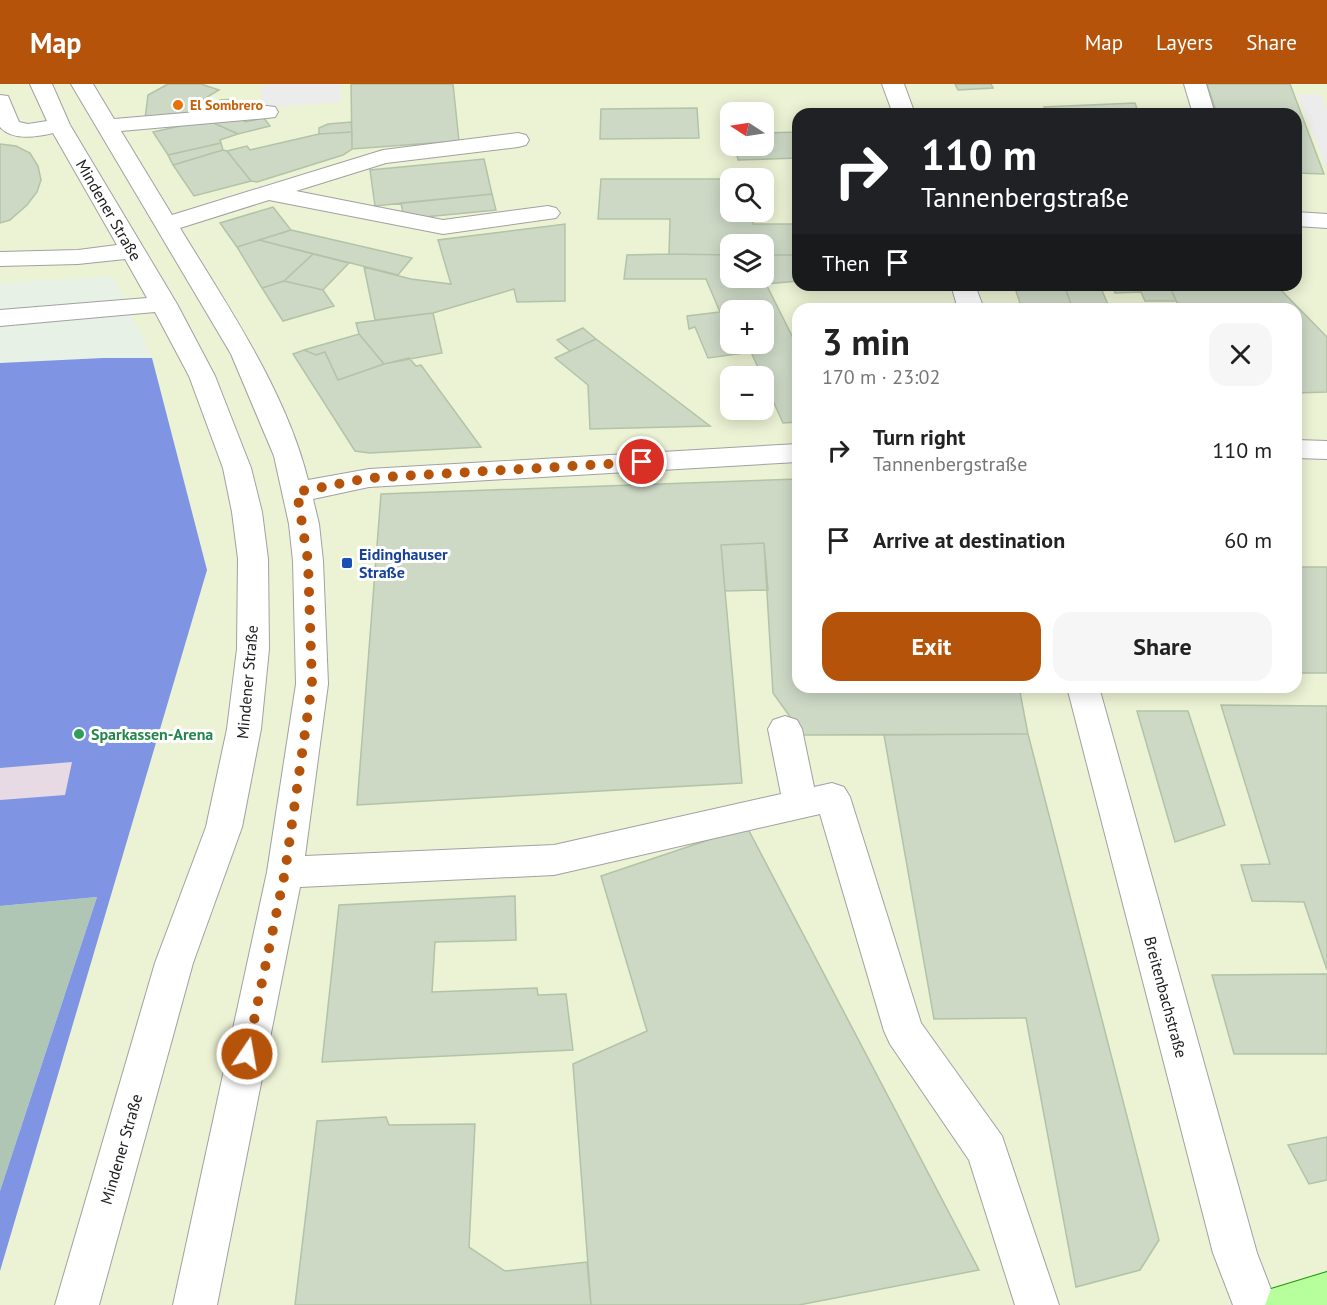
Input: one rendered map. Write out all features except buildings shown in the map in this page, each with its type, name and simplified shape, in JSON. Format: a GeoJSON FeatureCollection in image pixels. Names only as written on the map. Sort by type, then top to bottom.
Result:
{"type":"FeatureCollection","features":[{"type":"Feature","properties":{"kind":"main road"},"geometry":{"type":"LineString","coordinates":[[1287,1305],[1327,1294]]}},
{"type":"Feature","properties":{"kind":"street"},"geometry":{"type":"LineString","coordinates":[[893,84],[902,108]]}},
{"type":"Feature","properties":{"kind":"street"},"geometry":{"type":"LineString","coordinates":[[1194,84],[1202,108]]}},
{"type":"Feature","properties":{"kind":"street"},"geometry":{"type":"LineString","coordinates":[[42,90],[91,87],[110,126],[244,354],[279,434],[297,492],[308,561],[312,684],[285,872],[195,1305]]}},
{"type":"Feature","properties":{"kind":"street","name":"Mindener Straße"},"geometry":{"type":"LineString","coordinates":[[42,90],[60,126],[164,304],[202,376],[237,468],[247,512],[253,559],[253,649],[244,729],[224,827],[174,963],[77,1305]]}},
{"type":"Feature","properties":{"kind":"street"},"geometry":{"type":"LineString","coordinates":[[0,101],[10,126],[19,130],[34,131],[60,126]]}},
{"type":"Feature","properties":{"kind":"street"},"geometry":{"type":"LineString","coordinates":[[110,126],[267,112]]}},
{"type":"Feature","properties":{"kind":"street"},"geometry":{"type":"LineString","coordinates":[[167,224],[383,157],[518,140]]}},
{"type":"Feature","properties":{"kind":"street"},"geometry":{"type":"LineString","coordinates":[[268,194],[443,227],[548,213]]}},
{"type":"Feature","properties":{"kind":"street"},"geometry":{"type":"LineString","coordinates":[[1302,219],[1327,220]]}},
{"type":"Feature","properties":{"kind":"street"},"geometry":{"type":"LineString","coordinates":[[0,259],[78,257],[132,251]]}},
{"type":"Feature","properties":{"kind":"street"},"geometry":{"type":"LineString","coordinates":[[0,318],[164,304]]}},
{"type":"Feature","properties":{"kind":"street"},"geometry":{"type":"LineString","coordinates":[[1302,449],[1327,450]]}},
{"type":"Feature","properties":{"kind":"street"},"geometry":{"type":"LineString","coordinates":[[297,492],[369,478],[792,453]]}},
{"type":"Feature","properties":{"kind":"street","name":"Breitenbachstraße"},"geometry":{"type":"LineString","coordinates":[[1085,693],[1235,1253],[1255,1305]]}},
{"type":"Feature","properties":{"kind":"street"},"geometry":{"type":"LineString","coordinates":[[785,729],[800,804]]}},
{"type":"Feature","properties":{"kind":"street"},"geometry":{"type":"LineString","coordinates":[[285,872],[345,872],[554,860],[832,797],[904,1031],[987,1150],[1037,1305]]}},
{"type":"Feature","properties":{"kind":"shaded area"},"geometry":{"type":"Polygon","coordinates":[[[0,84],[1327,84],[1327,1305],[0,1305],[0,1271],[207,570],[152,358],[113,276],[0,283],[0,84]]]}},
{"type":"Feature","properties":{"kind":"shaded area"},"geometry":{"type":"Polygon","coordinates":[[[266,84],[340,84],[341,102],[260,108],[262,86],[266,84]]]}},
{"type":"Feature","properties":{"kind":"shaded area"},"geometry":{"type":"Polygon","coordinates":[[[1297,94],[1321,95],[1327,109],[1327,168],[1297,94]]]}},
{"type":"Feature","properties":{"kind":"shaded area","name":"Sparkassen-Arena"},"geometry":{"type":"Polygon","coordinates":[[[152,358],[207,570],[0,1271],[0,1191],[97,897],[0,906],[0,363],[152,358]]]}},
{"type":"Feature","properties":{"kind":"shaded area"},"geometry":{"type":"Polygon","coordinates":[[[72,762],[65,795],[0,800],[0,768],[72,762]]]}},
{"type":"Feature","properties":{"kind":"shaded area"},"geometry":{"type":"Polygon","coordinates":[[[97,897],[0,1191],[0,906],[97,897]]]}},
{"type":"Feature","properties":{"kind":"place","name":"El Sombrero"},"geometry":{"type":"Point","coordinates":[178,105]}},
{"type":"Feature","properties":{"kind":"place","name":"Eidinghauser Straße"},"geometry":{"type":"Point","coordinates":[347,563]}},
{"type":"Feature","properties":{"kind":"place","name":"Sparkassen-Arena"},"geometry":{"type":"Point","coordinates":[79,734]}},
{"type":"Feature","properties":{"kind":"route"},"geometry":{"type":"LineString","coordinates":[[247,1054],[285,872],[312,684],[308,561],[304,524],[297,492],[369,478],[642,462]]}}]}
